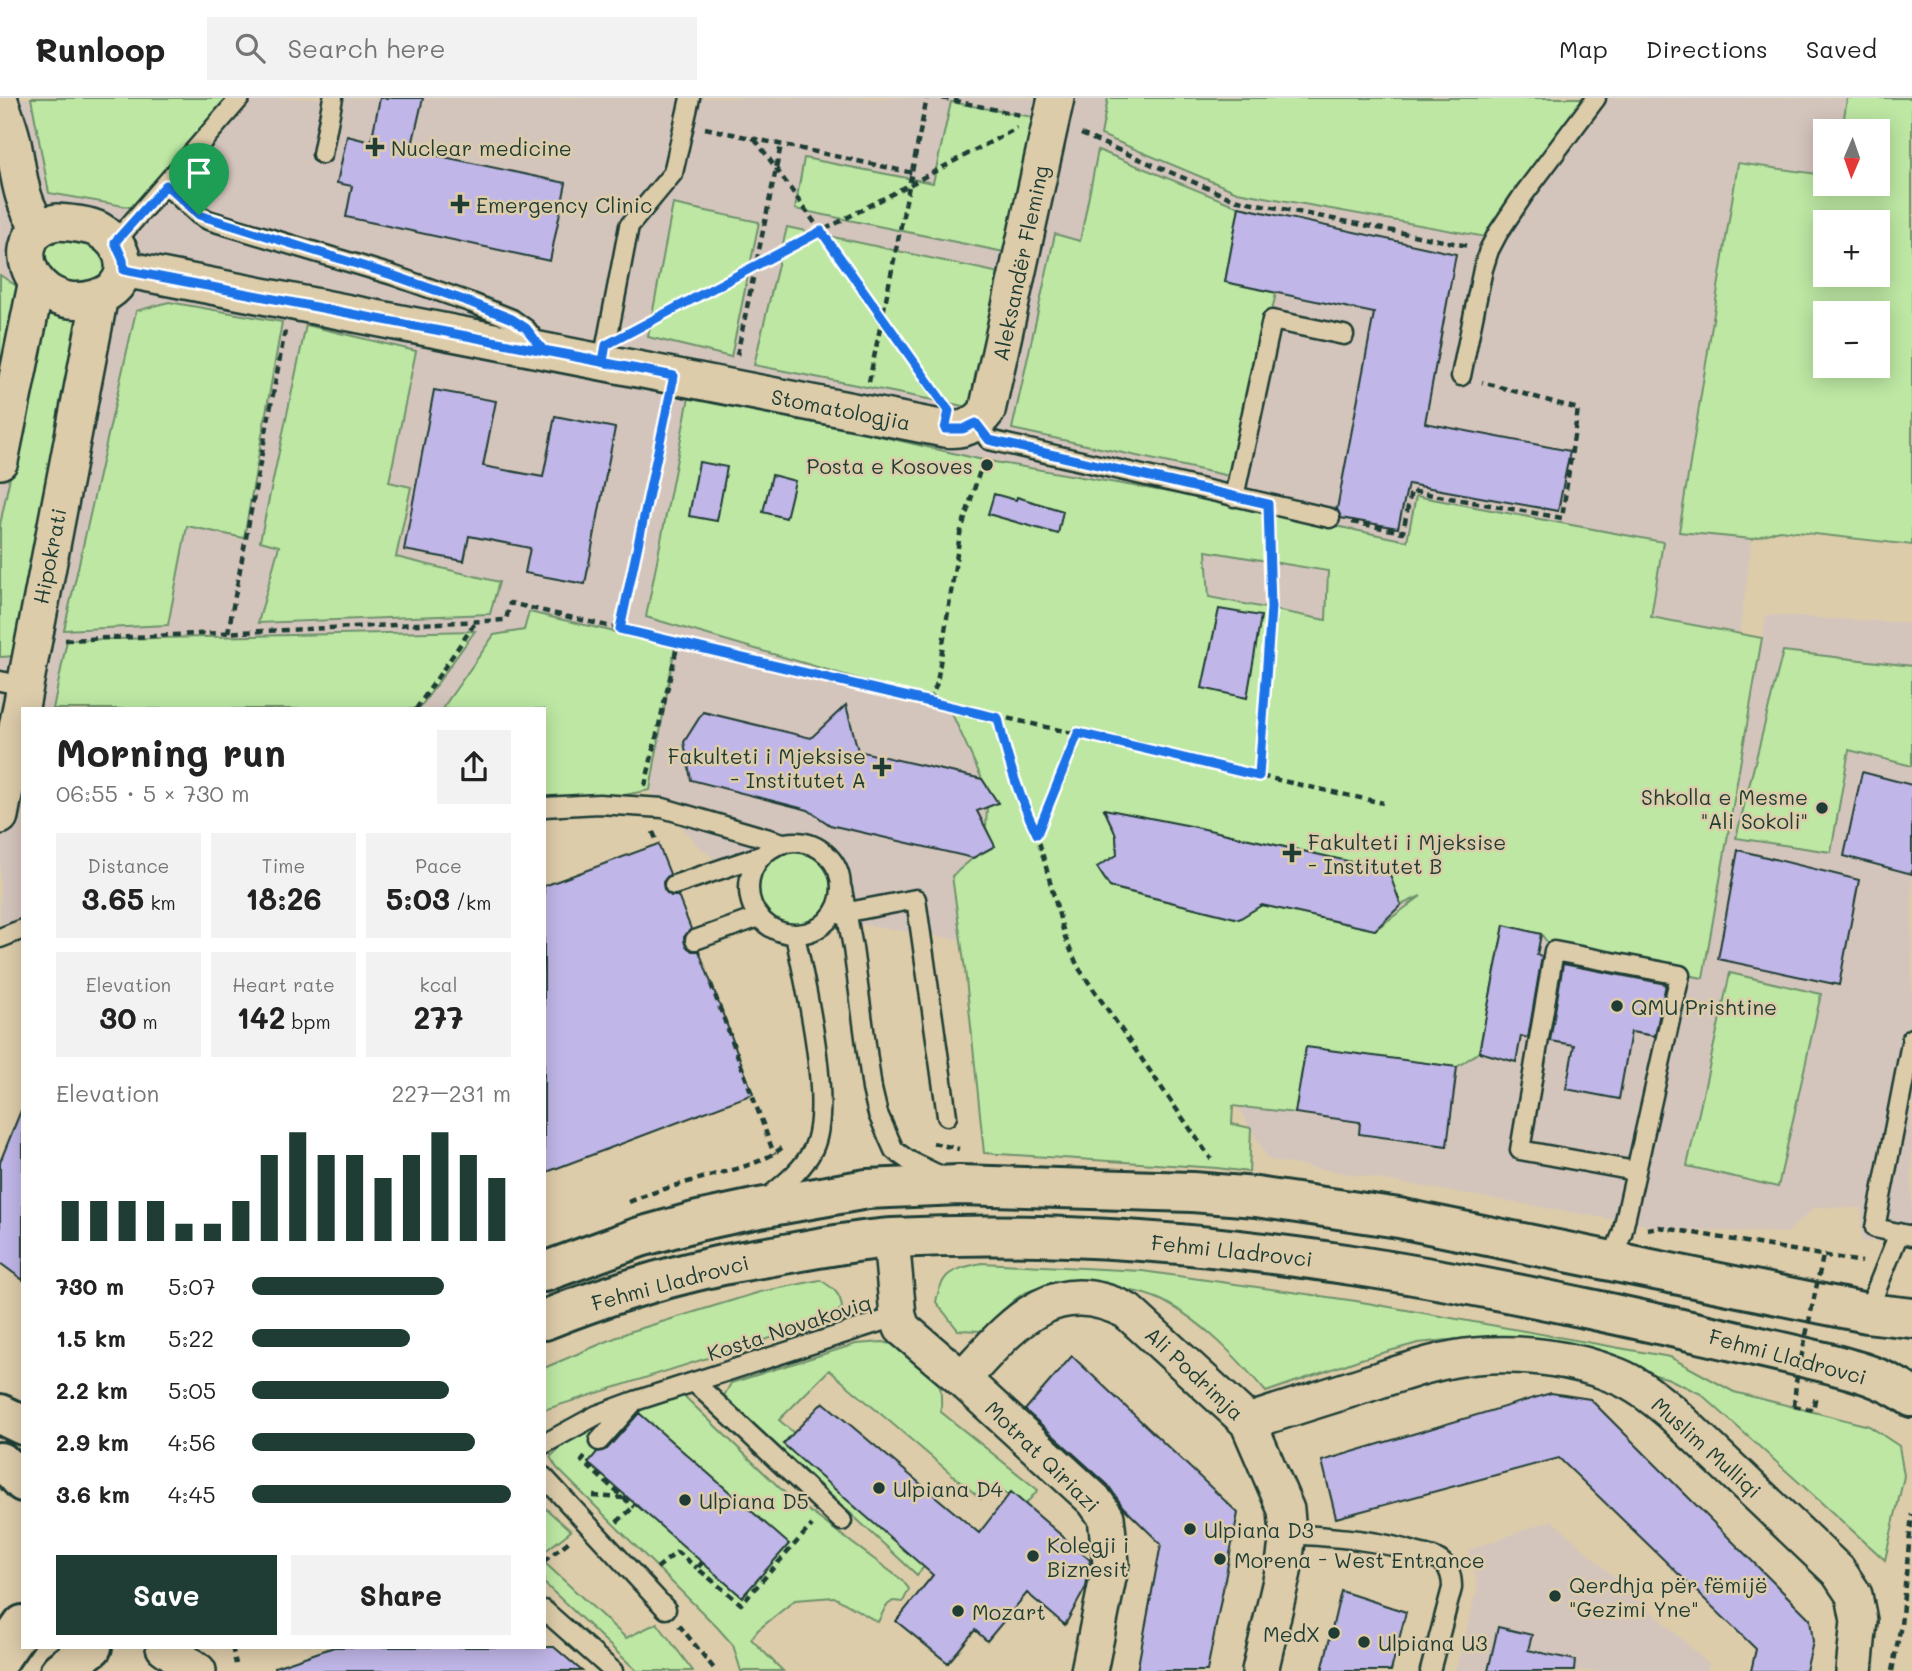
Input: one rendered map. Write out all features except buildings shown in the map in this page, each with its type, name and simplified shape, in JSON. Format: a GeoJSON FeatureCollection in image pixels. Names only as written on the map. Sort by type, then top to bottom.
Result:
{"type":"FeatureCollection","features":[{"type":"Feature","properties":{"kind":"main road"},"geometry":{"type":"LineString","coordinates":[[546,1271],[640,1237],[754,1209],[867,1189],[959,1185],[1192,1192],[1256,1197],[1399,1217],[1867,1313],[1912,1318]]}},
{"type":"Feature","properties":{"kind":"main road","name":"Fehmi Lladrovci"},"geometry":{"type":"LineString","coordinates":[[546,1319],[620,1292],[716,1266],[839,1244],[891,1238],[1096,1237],[1203,1245],[1330,1261],[1445,1279],[1574,1304],[1859,1372],[1900,1388],[1912,1398]]}},
{"type":"Feature","properties":{"kind":"main road"},"geometry":{"type":"LineString","coordinates":[[0,1414],[21,1424]]}},
{"type":"Feature","properties":{"kind":"main road"},"geometry":{"type":"LineString","coordinates":[[0,1462],[21,1480]]}},
{"type":"Feature","properties":{"kind":"main road"},"geometry":{"type":"LineString","coordinates":[[0,1658],[21,1628]]}},
{"type":"Feature","properties":{"kind":"main road"},"geometry":{"type":"LineString","coordinates":[[60,1671],[89,1649]]}},
{"type":"Feature","properties":{"kind":"street"},"geometry":{"type":"LineString","coordinates":[[0,101],[11,135],[28,213],[0,461]]}},
{"type":"Feature","properties":{"kind":"street","name":"Aleksandër Fleming"},"geometry":{"type":"LineString","coordinates":[[970,430],[987,411],[990,400],[1048,113]]}},
{"type":"Feature","properties":{"kind":"street"},"geometry":{"type":"LineString","coordinates":[[57,222],[92,227],[119,256],[117,284],[100,296],[82,300],[51,294],[25,254],[57,222]]}},
{"type":"Feature","properties":{"kind":"street","name":"Stomatologjia"},"geometry":{"type":"LineString","coordinates":[[119,256],[291,301],[543,350],[604,353],[674,376],[862,413],[970,430]]}},
{"type":"Feature","properties":{"kind":"street","name":"Hipokrati"},"geometry":{"type":"LineString","coordinates":[[0,816],[15,782],[12,683],[33,641],[100,296]]}},
{"type":"Feature","properties":{"kind":"street"},"geometry":{"type":"LineString","coordinates":[[891,1238],[898,1316]]}},
{"type":"Feature","properties":{"kind":"street","name":"Ali Podrimja"},"geometry":{"type":"LineString","coordinates":[[962,1379],[1008,1331],[1033,1311],[1056,1300],[1083,1297],[1106,1300],[1127,1311],[1248,1422],[1286,1510],[1287,1534],[1283,1572],[1260,1671]]}},
{"type":"Feature","properties":{"kind":"street","name":"Motrat Qiriazi"},"geometry":{"type":"LineString","coordinates":[[898,1316],[902,1328],[911,1337],[962,1379],[1094,1500],[1106,1517],[1111,1563],[1089,1671]]}},
{"type":"Feature","properties":{"kind":"street","name":"Muslim Mulliqi"},"geometry":{"type":"LineString","coordinates":[[1248,1422],[1394,1376],[1473,1356],[1548,1358],[1618,1376],[1645,1391],[1671,1412],[1838,1571],[1854,1595],[1858,1621],[1854,1671]]}},
{"type":"Feature","properties":{"kind":"street"},"geometry":{"type":"LineString","coordinates":[[167,1649],[198,1671]]}},
{"type":"Feature","properties":{"kind":"street"},"geometry":{"type":"LineString","coordinates":[[203,1649],[221,1667]]}},
{"type":"Feature","properties":{"kind":"lane"},"geometry":{"type":"LineString","coordinates":[[119,256],[166,185],[240,98]]}},
{"type":"Feature","properties":{"kind":"lane"},"geometry":{"type":"LineString","coordinates":[[322,153],[333,98]]}},
{"type":"Feature","properties":{"kind":"lane"},"geometry":{"type":"LineString","coordinates":[[604,353],[629,226],[673,173],[690,98]]}},
{"type":"Feature","properties":{"kind":"lane"},"geometry":{"type":"LineString","coordinates":[[1461,376],[1482,269],[1489,250],[1524,194],[1596,98]]}},
{"type":"Feature","properties":{"kind":"lane"},"geometry":{"type":"LineString","coordinates":[[166,185],[208,220],[392,275],[512,319],[526,328],[543,350]]}},
{"type":"Feature","properties":{"kind":"lane"},"geometry":{"type":"LineString","coordinates":[[1234,497],[1272,320],[1344,335]]}},
{"type":"Feature","properties":{"kind":"lane","name":"Stomatologjia"},"geometry":{"type":"LineString","coordinates":[[970,430],[1234,497],[1330,518]]}},
{"type":"Feature","properties":{"kind":"lane"},"geometry":{"type":"LineString","coordinates":[[546,807],[599,804],[663,808],[783,843],[811,844],[824,851],[840,874],[842,889],[839,914],[878,1114],[894,1150],[908,1160],[959,1185]]}},
{"type":"Feature","properties":{"kind":"lane"},"geometry":{"type":"LineString","coordinates":[[674,885],[763,855],[783,843]]}},
{"type":"Feature","properties":{"kind":"lane"},"geometry":{"type":"LineString","coordinates":[[763,855],[753,868],[748,885],[751,902],[759,917],[782,933],[795,935],[813,931],[839,914],[916,899],[947,1116]]}},
{"type":"Feature","properties":{"kind":"lane"},"geometry":{"type":"LineString","coordinates":[[695,940],[759,917]]}},
{"type":"Feature","properties":{"kind":"lane"},"geometry":{"type":"LineString","coordinates":[[0,937],[21,930]]}},
{"type":"Feature","properties":{"kind":"lane"},"geometry":{"type":"LineString","coordinates":[[754,1209],[799,1170],[812,1151],[819,1134],[815,1034],[795,935]]}},
{"type":"Feature","properties":{"kind":"lane"},"geometry":{"type":"LineString","coordinates":[[1611,1261],[1622,1234],[1680,975],[1554,951],[1520,1150],[1635,1171]]}},
{"type":"Feature","properties":{"kind":"lane"},"geometry":{"type":"LineString","coordinates":[[1867,1313],[1905,1235],[1875,1228],[1912,1038]]}},
{"type":"Feature","properties":{"kind":"lane","name":"Kosta Novakoviq"},"geometry":{"type":"LineString","coordinates":[[546,1443],[597,1415],[635,1401],[898,1316]]}},
{"type":"Feature","properties":{"kind":"lane","name":"Kosta Novakoviq"},"geometry":{"type":"LineString","coordinates":[[694,1382],[842,1521]]}},
{"type":"Feature","properties":{"kind":"lane"},"geometry":{"type":"LineString","coordinates":[[599,1441],[635,1401]]}},
{"type":"Feature","properties":{"kind":"lane"},"geometry":{"type":"LineString","coordinates":[[546,1479],[666,1609]]}},
{"type":"Feature","properties":{"kind":"lane"},"geometry":{"type":"LineString","coordinates":[[1287,1534],[1367,1540],[1421,1553],[1444,1564],[1452,1576],[1452,1588],[1430,1671]]}},
{"type":"Feature","properties":{"kind":"lane"},"geometry":{"type":"LineString","coordinates":[[546,1612],[613,1671]]}},
{"type":"Feature","properties":{"kind":"path"},"geometry":{"type":"LineString","coordinates":[[862,413],[927,98]]}},
{"type":"Feature","properties":{"kind":"path"},"geometry":{"type":"LineString","coordinates":[[942,98],[1048,113],[1233,198],[1489,250]]}},
{"type":"Feature","properties":{"kind":"path"},"geometry":{"type":"LineString","coordinates":[[604,353],[755,266],[1048,113]]}},
{"type":"Feature","properties":{"kind":"path"},"geometry":{"type":"LineString","coordinates":[[684,124],[913,173]]}},
{"type":"Feature","properties":{"kind":"path"},"geometry":{"type":"LineString","coordinates":[[755,139],[949,411],[970,430],[960,534],[937,683],[930,701]]}},
{"type":"Feature","properties":{"kind":"path"},"geometry":{"type":"LineString","coordinates":[[730,387],[781,145]]}},
{"type":"Feature","properties":{"kind":"path"},"geometry":{"type":"LineString","coordinates":[[228,633],[291,301]]}},
{"type":"Feature","properties":{"kind":"path"},"geometry":{"type":"LineString","coordinates":[[620,629],[674,376]]}},
{"type":"Feature","properties":{"kind":"path"},"geometry":{"type":"LineString","coordinates":[[1330,518],[1403,532],[1411,491],[1562,518],[1578,409],[1461,376]]}},
{"type":"Feature","properties":{"kind":"path"},"geometry":{"type":"LineString","coordinates":[[1259,776],[1271,608],[1268,504]]}},
{"type":"Feature","properties":{"kind":"path"},"geometry":{"type":"LineString","coordinates":[[33,641],[506,620],[510,603],[998,718],[1078,733],[1383,803]]}},
{"type":"Feature","properties":{"kind":"path"},"geometry":{"type":"LineString","coordinates":[[417,707],[475,622]]}},
{"type":"Feature","properties":{"kind":"path"},"geometry":{"type":"LineString","coordinates":[[645,787],[678,643]]}},
{"type":"Feature","properties":{"kind":"path"},"geometry":{"type":"LineString","coordinates":[[998,718],[1011,770],[1022,803],[1037,834],[1065,937],[1078,967],[1217,1168]]}},
{"type":"Feature","properties":{"kind":"path"},"geometry":{"type":"LineString","coordinates":[[1037,834],[1078,733]]}},
{"type":"Feature","properties":{"kind":"path"},"geometry":{"type":"LineString","coordinates":[[711,984],[774,1154]]}},
{"type":"Feature","properties":{"kind":"path"},"geometry":{"type":"LineString","coordinates":[[619,1206],[654,1192],[756,1163],[788,1143],[797,1127],[819,1134]]}},
{"type":"Feature","properties":{"kind":"path"},"geometry":{"type":"LineString","coordinates":[[1817,1387],[1813,1410],[1794,1406],[1796,1382],[1823,1256],[1837,1258]]}},
{"type":"Feature","properties":{"kind":"path"},"geometry":{"type":"LineString","coordinates":[[1785,1380],[1796,1382]]}},
{"type":"Feature","properties":{"kind":"path"},"geometry":{"type":"LineString","coordinates":[[582,1461],[634,1507],[636,1504]]}},
{"type":"Feature","properties":{"kind":"path"},"geometry":{"type":"LineString","coordinates":[[641,1581],[677,1552],[741,1604],[829,1508]]}},
{"type":"Feature","properties":{"kind":"path"},"geometry":{"type":"LineString","coordinates":[[1892,1671],[1901,1625],[1912,1514]]}},
{"type":"Feature","properties":{"kind":"path"},"geometry":{"type":"LineString","coordinates":[[546,1559],[574,1538]]}},
{"type":"Feature","properties":{"kind":"path"},"geometry":{"type":"LineString","coordinates":[[697,1568],[703,1562]]}},
{"type":"Feature","properties":{"kind":"path"},"geometry":{"type":"LineString","coordinates":[[666,1609],[716,1671]]}},
{"type":"Feature","properties":{"kind":"path"},"geometry":{"type":"LineString","coordinates":[[221,1667],[231,1649]]}},
{"type":"Feature","properties":{"kind":"shaded area"},"geometry":{"type":"Polygon","coordinates":[[[0,98],[1847,98],[1844,119],[1813,119],[1813,173],[1738,163],[1680,532],[1752,539],[1739,639],[1717,897],[1766,615],[1912,623],[1912,1241],[1861,1242],[1862,1208],[1815,1207],[1787,1233],[1667,1229],[1269,1160],[1211,1062],[1107,962],[785,913],[698,846],[650,791],[546,811],[546,707],[21,707],[21,917],[0,939],[0,98]]]}},
{"type":"Feature","properties":{"kind":"shaded area","name":"Qerdhja për fëmijë \"Gezimi Yne\""},"geometry":{"type":"Polygon","coordinates":[[[1552,1520],[1709,1664],[1707,1671],[1455,1671],[1478,1586],[1468,1550],[1552,1520]]]}},
{"type":"Feature","properties":{"kind":"green space"},"geometry":{"type":"Polygon","coordinates":[[[31,98],[232,98],[141,209],[49,193],[31,98]]]}},
{"type":"Feature","properties":{"kind":"green space"},"geometry":{"type":"Polygon","coordinates":[[[1108,98],[1588,98],[1491,238],[1237,192],[1101,135],[1108,98]]]}},
{"type":"Feature","properties":{"kind":"green space"},"geometry":{"type":"Polygon","coordinates":[[[1847,98],[1912,98],[1912,545],[1779,530],[1752,539],[1679,532],[1738,163],[1813,173],[1813,196],[1890,196],[1890,119],[1844,119],[1847,98]]]}},
{"type":"Feature","properties":{"kind":"green space"},"geometry":{"type":"Polygon","coordinates":[[[951,102],[1043,119],[1014,254],[795,209],[804,158],[933,183],[951,102]]]}},
{"type":"Feature","properties":{"kind":"green space"},"geometry":{"type":"Polygon","coordinates":[[[1098,150],[1239,207],[1225,282],[1276,293],[1234,477],[1012,429],[1055,234],[1080,241],[1098,150]]]}},
{"type":"Feature","properties":{"kind":"green space"},"geometry":{"type":"Polygon","coordinates":[[[673,204],[759,222],[731,357],[648,337],[673,204]]]}},
{"type":"Feature","properties":{"kind":"green space"},"geometry":{"type":"Polygon","coordinates":[[[787,227],[1004,274],[974,408],[754,365],[787,227]]]}},
{"type":"Feature","properties":{"kind":"green space"},"geometry":{"type":"Polygon","coordinates":[[[70,234],[101,249],[107,268],[97,284],[55,283],[41,258],[48,241],[70,234]]]}},
{"type":"Feature","properties":{"kind":"green space"},"geometry":{"type":"Polygon","coordinates":[[[0,275],[27,293],[0,415],[0,275]]]}},
{"type":"Feature","properties":{"kind":"green space"},"geometry":{"type":"Polygon","coordinates":[[[169,302],[282,322],[244,538],[187,526],[168,625],[64,630],[136,311],[169,302]]]}},
{"type":"Feature","properties":{"kind":"green space"},"geometry":{"type":"Polygon","coordinates":[[[45,307],[89,315],[17,656],[0,657],[0,525],[45,307]]]}},
{"type":"Feature","properties":{"kind":"green space"},"geometry":{"type":"Polygon","coordinates":[[[306,325],[416,351],[389,482],[411,487],[396,557],[499,582],[490,614],[258,623],[279,546],[260,541],[306,325]]]}},
{"type":"Feature","properties":{"kind":"green space"},"geometry":{"type":"Polygon","coordinates":[[[690,392],[983,460],[1203,498],[1407,541],[1416,496],[1663,542],[1651,617],[1762,638],[1703,978],[1554,951],[1541,934],[1504,926],[1479,1052],[1457,1067],[1306,1048],[1295,1113],[1233,1106],[1232,1124],[1251,1128],[1249,1172],[984,1153],[965,969],[952,876],[973,858],[994,846],[986,828],[987,807],[997,802],[982,779],[948,705],[646,617],[690,392]],[[1206,551],[1209,597],[1326,620],[1328,571],[1206,551]],[[1105,810],[1116,835],[1117,855],[1097,867],[1110,887],[1239,919],[1262,905],[1375,930],[1421,896],[1401,905],[1105,810]]]}},
{"type":"Feature","properties":{"kind":"green space"},"geometry":{"type":"Polygon","coordinates":[[[529,612],[675,646],[650,790],[546,811],[546,707],[443,707],[494,635],[524,630],[529,612]]]}},
{"type":"Feature","properties":{"kind":"green space"},"geometry":{"type":"Polygon","coordinates":[[[475,631],[420,707],[53,707],[67,640],[475,631]]]}},
{"type":"Feature","properties":{"kind":"green space"},"geometry":{"type":"Polygon","coordinates":[[[1783,651],[1912,666],[1912,766],[1849,750],[1831,852],[1736,838],[1783,651]]]}},
{"type":"Feature","properties":{"kind":"green space"},"geometry":{"type":"Polygon","coordinates":[[[795,848],[810,851],[823,860],[832,873],[835,888],[832,903],[823,916],[810,925],[795,928],[780,925],[767,916],[758,903],[755,888],[758,873],[767,860],[780,851],[795,848]]]}},
{"type":"Feature","properties":{"kind":"green space"},"geometry":{"type":"Polygon","coordinates":[[[1730,973],[1821,994],[1778,1187],[1687,1166],[1730,973]]]}},
{"type":"Feature","properties":{"kind":"green space"},"geometry":{"type":"Polygon","coordinates":[[[981,1263],[1142,1271],[1356,1301],[1670,1357],[1734,1392],[1869,1426],[1899,1446],[1904,1476],[1885,1560],[1701,1394],[1667,1378],[1521,1343],[1459,1339],[1418,1343],[1361,1359],[1266,1392],[1231,1354],[1192,1319],[1163,1301],[1131,1291],[1085,1286],[1037,1289],[1017,1298],[983,1331],[958,1330],[936,1302],[938,1292],[950,1274],[981,1263]]]}},
{"type":"Feature","properties":{"kind":"green space"},"geometry":{"type":"Polygon","coordinates":[[[820,1280],[835,1291],[842,1308],[827,1320],[546,1409],[546,1367],[629,1332],[760,1292],[820,1280]]]}},
{"type":"Feature","properties":{"kind":"green space"},"geometry":{"type":"Polygon","coordinates":[[[883,1342],[909,1350],[924,1360],[939,1383],[941,1412],[1038,1490],[1023,1507],[995,1485],[981,1499],[829,1370],[779,1420],[934,1555],[917,1575],[724,1396],[731,1383],[856,1344],[883,1342]]]}},
{"type":"Feature","properties":{"kind":"green space"},"geometry":{"type":"Polygon","coordinates":[[[681,1393],[785,1493],[902,1580],[909,1589],[903,1602],[893,1601],[886,1606],[878,1622],[834,1597],[795,1600],[751,1639],[783,1671],[741,1671],[733,1645],[717,1627],[557,1468],[550,1457],[578,1434],[629,1411],[681,1393]]]}},
{"type":"Feature","properties":{"kind":"green space"},"geometry":{"type":"Polygon","coordinates":[[[546,1509],[571,1531],[546,1550],[546,1509]]]}},
{"type":"Feature","properties":{"kind":"green space"},"geometry":{"type":"Polygon","coordinates":[[[546,1564],[626,1638],[657,1623],[693,1671],[637,1671],[546,1585],[546,1564]]]}},
{"type":"Feature","properties":{"kind":"place","name":"Nuclear medicine"},"geometry":{"type":"Point","coordinates":[375,147]}},
{"type":"Feature","properties":{"kind":"place","name":"Emergency Clinic"},"geometry":{"type":"Point","coordinates":[460,204]}},
{"type":"Feature","properties":{"kind":"place","name":"Posta e Kosoves"},"geometry":{"type":"Point","coordinates":[987,465]}},
{"type":"Feature","properties":{"kind":"place","name":"Fakulteti i Mjeksise - Institutet A"},"geometry":{"type":"Point","coordinates":[882,767]}},
{"type":"Feature","properties":{"kind":"place","name":"Shkolla e Mesme \"Ali Sokoli\""},"geometry":{"type":"Point","coordinates":[1822,808]}},
{"type":"Feature","properties":{"kind":"place","name":"Fakulteti i Mjeksise - Institutet B"},"geometry":{"type":"Point","coordinates":[1292,853]}},
{"type":"Feature","properties":{"kind":"place","name":"QMU Prishtine"},"geometry":{"type":"Point","coordinates":[1617,1006]}},
{"type":"Feature","properties":{"kind":"place","name":"Ulpiana D4"},"geometry":{"type":"Point","coordinates":[879,1488]}},
{"type":"Feature","properties":{"kind":"place","name":"Ulpiana D5"},"geometry":{"type":"Point","coordinates":[685,1500]}},
{"type":"Feature","properties":{"kind":"place","name":"Ulpiana D3"},"geometry":{"type":"Point","coordinates":[1190,1529]}},
{"type":"Feature","properties":{"kind":"place","name":"Kolegji i Biznesit"},"geometry":{"type":"Point","coordinates":[1033,1556]}},
{"type":"Feature","properties":{"kind":"place","name":"Morena - West Entrance"},"geometry":{"type":"Point","coordinates":[1220,1559]}},
{"type":"Feature","properties":{"kind":"place","name":"Qerdhja për fëmijë \"Gezimi Yne\""},"geometry":{"type":"Point","coordinates":[1555,1596]}},
{"type":"Feature","properties":{"kind":"place","name":"Mozart"},"geometry":{"type":"Point","coordinates":[958,1611]}},
{"type":"Feature","properties":{"kind":"place","name":"MedX"},"geometry":{"type":"Point","coordinates":[1334,1633]}},
{"type":"Feature","properties":{"kind":"place","name":"Ulpiana U3"},"geometry":{"type":"Point","coordinates":[1364,1642]}},
{"type":"Feature","properties":{"kind":"route"},"geometry":{"type":"LineString","coordinates":[[166,185],[199,215],[208,220],[392,275],[472,303],[512,319],[526,328],[543,350],[603,361],[606,345],[821,231],[949,411],[945,429],[963,429],[976,423],[989,440],[1268,504],[1271,608],[1259,776],[1078,733],[1037,834],[1022,803],[1007,759],[998,718],[620,629],[674,376],[124,270],[123,260],[115,242],[166,185]]}}]}
